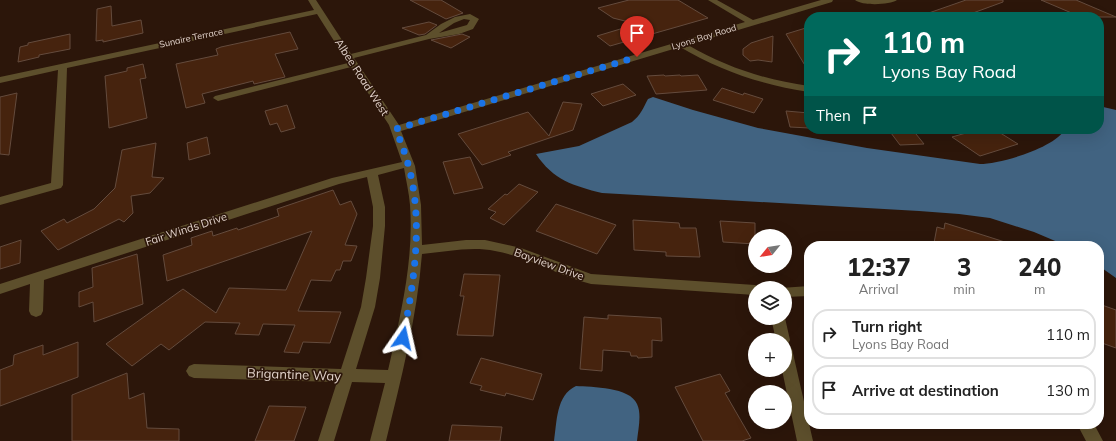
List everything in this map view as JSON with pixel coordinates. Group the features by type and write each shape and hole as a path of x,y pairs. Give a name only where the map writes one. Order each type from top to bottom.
{"street":[{"name":"Albee Road West","path":"312,0 396,129 408,164 414,203 416,250 410,304 394,378 378,441"},
{"path":"712,0 752,23"},
{"name":"Lyons Bay Road","path":"396,129 829,0"},
{"path":"859,0 873,2 893,0"},
{"name":"Sunaire Terrace","path":"0,80 319,11"},
{"path":"218,98 429,37 463,30 470,27 475,19 470,16 451,22 440,27 429,37"},
{"path":"682,44 707,60 740,74 777,84 804,88"},
{"path":"0,201 57,185 63,66"},
{"name":"Fair Winds Drive","path":"0,289 336,181 408,164"},
{"path":"326,441 368,307 378,246 379,207 372,172"},
{"name":"Bayview Drive","path":"416,250 479,244 510,249 579,276 748,289"},
{"path":"36,311 37,277"},
{"path":"792,292 804,291"},
{"name":"Brigantine Way","path":"194,371 394,378"},
{"path":"791,377 805,441"},
{"path":"1088,429 1095,441"}],"water":[{"path":"653,97 758,128 867,148 980,164 1000,161 1026,154 1050,142 1061,134 1104,134 1104,107 1116,110 1116,278 1104,270 1104,241 1055,241 1034,232 990,218 959,214 602,193 582,188 565,181 550,170 536,154 579,146 632,122 640,114 648,99"},
{"path":"576,386 610,389 627,394 633,398 637,404 639,412 637,441 554,441 561,402 569,390"}],"building":[{"path":"410,0 441,0 463,13 446,19"},
{"path":"629,0 678,0 708,18 610,46 597,36 637,24 613,18 598,8"},
{"path":"966,0 1003,0 1003,2 976,12 932,12"},
{"path":"1041,0 1076,0 1116,17 1104,17 1104,12 1069,12"},
{"path":"111,6 112,26 141,20 143,33 103,42 103,40 96,41 97,9"},
{"path":"429,22 437,25 425,34 419,35 402,28"},
{"path":"804,29 804,64 786,34"},
{"path":"290,32 298,49 275,54 285,77 254,84 253,81 202,94 205,103 186,108 176,64 218,55 216,49 221,47"},
{"path":"70,34 70,49 39,55 39,57 18,62 20,47 28,45 28,43"},
{"path":"462,34 470,37 451,48 431,40"},
{"path":"773,36 772,62 758,60 750,61 743,55 743,49 751,43"},
{"path":"143,64 146,78 140,79 147,118 109,128 105,76 127,71 127,68"},
{"path":"698,75 707,90 656,94 647,76"},
{"path":"623,84 636,95 603,106 591,94"},
{"path":"722,88 743,95 744,93 763,99 754,113 713,100"},
{"path":"17,93 9,155 0,154 0,97"},
{"path":"563,102 582,104 573,130 508,152 511,155 482,165 458,134 528,112 549,136"},
{"path":"287,105 295,128 281,132 277,123 270,125 265,111"},
{"path":"786,111 804,113 804,128 790,127"},
{"path":"892,134 916,134 924,144 900,145"},
{"path":"962,134 1002,134 1018,144 980,156 952,137"},
{"path":"207,137 210,154 189,160 187,143"},
{"path":"156,143 152,177 164,178 150,193 131,196 133,213 124,222 119,219 58,250 41,231 64,219 67,223 94,209 115,188 122,150"},
{"path":"470,157 483,188 454,194 443,162"},
{"path":"519,184 538,192 504,225 490,218 496,212 488,209"},
{"path":"333,190 340,205 351,201 357,214 345,245 357,246 351,261 343,261 340,270 336,270 331,281 311,280 298,311 341,312 330,343 303,342 299,353 284,352 295,325 263,324 259,335 235,334 240,323 205,322 169,350 161,344 132,366 106,344 183,289 216,313 229,288 286,290 312,231 167,281 163,255 192,245 191,238 212,231 213,236 237,228 238,230 241,229 279,216 277,209"},
{"path":"556,204 616,225 597,254 536,231"},
{"path":"633,220 679,223 680,228 696,228 700,257 666,256 666,252 634,250"},
{"path":"720,221 755,223 755,229 748,229 748,244 723,242"},
{"path":"945,223 1002,241 934,241 937,227 944,229"},
{"path":"21,240 20,263 0,269 0,247"},
{"path":"137,254 143,304 94,322 93,302 79,307 79,292 93,287 92,268"},
{"path":"464,274 500,275 493,336 457,335 464,296 460,296"},
{"path":"1104,306 1116,310 1116,348 1104,344"},
{"path":"608,315 661,318 662,341 652,340 652,357 638,358 637,356 631,356 630,352 603,350 602,371 580,369 584,317 608,319"},
{"path":"78,342 78,377 0,406 0,370 13,365 14,355 43,345 43,355"},
{"path":"481,358 542,374 533,400 506,393 505,396 480,390 482,386 470,383"},
{"path":"127,373 129,399 144,393 147,428 179,429 179,441 72,441 72,395"},
{"path":"720,374 730,391 725,393 751,438 742,441 703,441 675,387"},
{"path":"269,406 306,407 294,441 255,441"},
{"path":"452,425 502,427 500,441 449,441"}],"route":[{"path":"403,338 414,276 416,224 412,182 408,164 396,129 637,57"}]}
